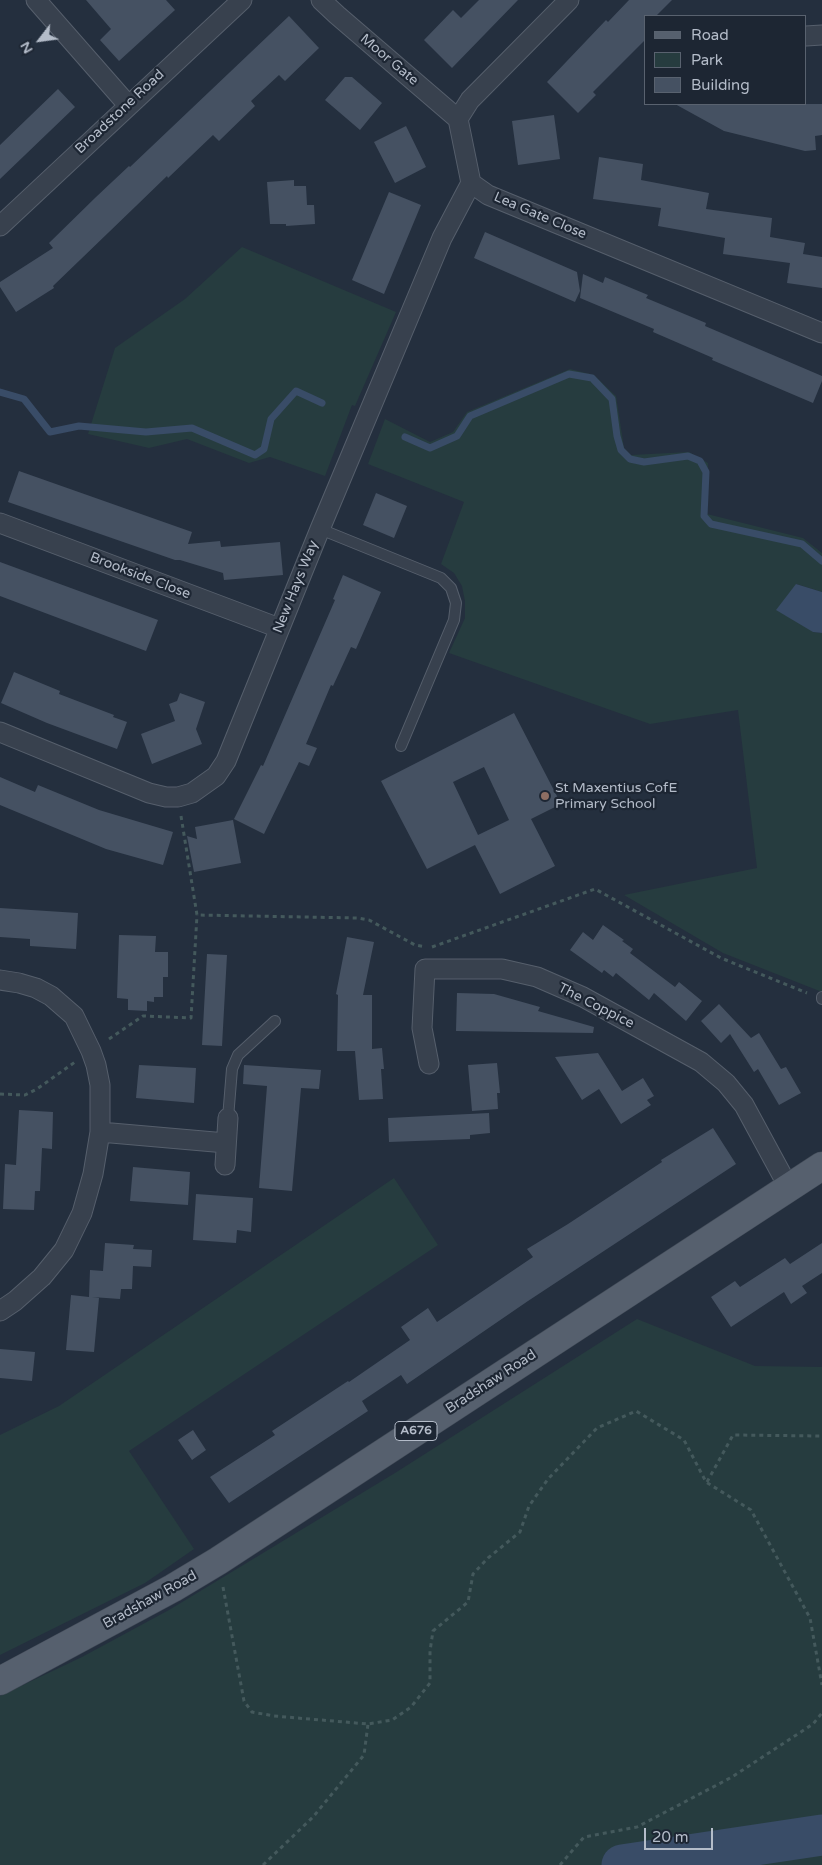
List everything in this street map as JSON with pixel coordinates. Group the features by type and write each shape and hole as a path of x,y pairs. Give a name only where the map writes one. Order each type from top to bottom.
{"main road":[{"name":"Bradshaw Road","path":"0,1680 166,1592 218,1561 822,1166"}],"street":[{"path":"36,0 128,105"},
{"name":"Broadstone Road","path":"0,226 242,0"},
{"name":"Moor Gate","path":"321,0 458,119"},
{"path":"471,183 458,119 470,100 569,0"},
{"path":"807,36 822,35"},
{"name":"Lea Gate Close","path":"471,183 488,195 822,333"},
{"name":"New Hays Way","path":"178,797 192,793 216,776 226,761 279,628 442,238 471,183"},
{"name":"Brookside Close","path":"0,523 279,628"},
{"path":"0,732 149,793 178,797"},
{"name":"The Coppice","path":"429,1064 422,1028 425,970 502,969 537,977 583,996 701,1062 726,1083 744,1105 789,1188"},
{"path":"0,980 36,988 51,996 74,1016 91,1051 100,1085 100,1132 93,1174 82,1213 64,1250 42,1277 15,1301 0,1311"},
{"path":"225,1165 228,1118"},
{"path":"100,1132 226,1142"}],"lane":[{"path":"320,529 441,578 451,588 456,603 454,620 401,746"},
{"path":"228,1118 232,1069 238,1055 275,1021"}],"path":[{"path":"0,1094 24,1095 37,1089 143,1016 191,1018 197,915 178,797"},
{"path":"197,915 358,918 369,920 415,945 431,948 595,889 721,958 822,998"},
{"path":"218,1561 244,1700 252,1712 274,1716 368,1724 392,1720 411,1707 430,1683 430,1651 434,1631 468,1602 473,1574 488,1558 520,1532 529,1506 548,1479 597,1428 636,1411 684,1440 706,1482 751,1510 810,1618 822,1685"},
{"path":"706,1482 733,1434 822,1436"},
{"path":"560,1865 584,1837 637,1827 732,1777 813,1724 822,1713"},
{"path":"262,1865 313,1817 364,1756 368,1724"}],"green space":[{"path":"242,247 396,312 355,406 352,405 325,476 270,457 249,463 187,439 149,448 88,434 115,348 185,299"},
{"path":"570,369 594,375 616,396 624,448 631,455 689,452 708,463 707,514 803,538 822,553 822,592 796,584 813,632 822,633 822,992 723,953 624,895 757,868 738,710 650,724 449,653 465,618 465,601 462,586 454,573 441,564 464,502 368,464 385,419 430,442 453,432 467,412"},
{"path":"394,1178 438,1245 129,1451 194,1549 145,1583 0,1655 0,1435 59,1406"},
{"path":"637,1319 755,1366 822,1367 822,1865 0,1865 0,1696 82,1657 169,1610 395,1473"}],"water":[{"path":"796,584 822,592 822,633 813,632 776,610"}],"building":[{"path":"86,0 166,0 175,10 119,61 100,40 111,29"},
{"path":"479,0 518,0 452,68 424,40 453,10 461,18"},
{"path":"629,0 672,0 657,15 644,15 644,41 593,92 596,95 578,113 547,82 606,20 608,22"},
{"path":"289,16 319,48 285,81 279,75 251,101 255,106 219,141 213,135 168,178 167,176 53,286 54,288 16,312 0,287 0,282 53,248 49,243"},
{"path":"345,77 352,77 382,103 360,130 325,100"},
{"path":"58,89 75,107 0,179 0,145"},
{"path":"822,104 822,135 815,136 816,150 805,151 724,131 677,105"},
{"path":"554,115 560,159 518,165 512,121"},
{"path":"406,126 426,167 395,183 374,142"},
{"path":"599,157 643,164 641,180 709,193 706,209 772,218 770,237 805,243 803,254 822,257 822,288 787,283 790,263 723,254 725,238 658,226 661,208 593,199"},
{"path":"294,180 294,186 306,186 307,205 314,205 315,224 286,226 286,224 270,224 267,182"},
{"path":"389,192 421,205 384,294 352,280"},
{"path":"485,232 577,272 580,291 575,302 474,258"},
{"path":"583,274 603,283 605,277 648,295 646,298 706,323 705,326 822,376 822,381 813,403 712,360 713,358 653,332 654,329 580,298"},
{"path":"19,471 192,532 188,544 220,541 221,547 280,542 283,575 224,580 223,573 175,560 8,502"},
{"path":"376,493 407,506 394,538 363,525"},
{"path":"0,562 158,620 146,651 0,596"},
{"path":"343,575 381,592 356,649 351,647 333,686 331,685 306,744 317,748 309,766 299,762 264,834 234,819 261,765 263,766 335,600 333,599"},
{"path":"14,672 60,691 59,694 114,715 113,717 127,722 117,749 47,723 1,703"},
{"path":"180,693 205,702 196,729 202,744 152,764 141,734 175,721 169,704 177,701"},
{"path":"514,713 561,804 531,819 555,866 500,894 475,845 427,869 381,781","holes":["484,767 509,820 478,835 453,782"]},
{"path":"0,777 35,792 38,785 99,810 173,832 163,865 106,849 0,805"},
{"path":"233,820 241,863 194,872 187,836 197,839 195,827"},
{"path":"0,908 78,913 76,949 30,946 30,939 0,937"},
{"path":"603,925 633,949 630,953 675,987 679,982 702,1001 686,1021 654,993 649,1000 616,973 613,977 604,970 602,973 570,950 583,932 593,940"},
{"path":"119,935 156,936 155,952 168,952 168,977 163,977 163,997 154,997 154,1002 147,1001 147,1011 128,1010 128,999 117,998"},
{"path":"347,937 374,942 363,995 372,995 372,1049 382,1048 384,1069 381,1069 383,1099 359,1100 355,1051 337,1051 338,995 336,994"},
{"path":"207,954 227,955 222,1046 202,1045"},
{"path":"457,993 494,994 540,1007 538,1011 594,1027 593,1033 456,1031"},
{"path":"719,1004 751,1038 759,1033 781,1069 786,1067 801,1093 779,1105 758,1069 754,1072 730,1034 721,1043 701,1021"},
{"path":"598,1053 622,1091 643,1078 654,1096 647,1100 651,1105 621,1124 599,1089 582,1100 555,1057"},
{"path":"497,1063 500,1093 497,1093 498,1109 472,1111 468,1065"},
{"path":"139,1065 196,1068 194,1103 136,1098"},
{"path":"244,1065 321,1070 319,1089 301,1088 292,1191 259,1188 267,1086 243,1084"},
{"path":"19,1110 53,1112 52,1149 42,1148 40,1191 35,1191 34,1210 3,1209 5,1164 16,1165"},
{"path":"489,1113 490,1133 470,1135 470,1139 389,1142 388,1118"},
{"path":"713,1128 736,1164 528,1301 407,1384 401,1375 362,1401 368,1411 229,1503 210,1477 275,1435 272,1431 410,1340 401,1327 428,1308 437,1322 533,1257 527,1249 662,1162 661,1160"},
{"path":"133,1167 190,1172 188,1205 130,1201"},
{"path":"196,1194 253,1198 251,1232 237,1230 236,1243 193,1240"},
{"path":"105,1243 134,1245 133,1249 152,1250 151,1267 133,1266 132,1289 121,1289 120,1299 92,1297 99,1298 94,1352 66,1350 71,1295 89,1297 90,1270 103,1271"},
{"path":"822,1243 822,1273 802,1286 807,1293 791,1304 784,1292 731,1327 711,1297 735,1281 740,1287 785,1258 790,1264"},
{"path":"0,1349 35,1352 32,1381 0,1378"},
{"path":"193,1430 206,1450 192,1460 178,1440"}],"waterway":[{"path":"405,437 430,448 457,436 470,416 569,374 592,378 612,399 617,436 621,450 630,459 644,462 688,456 700,461 706,472 704,516 711,524 802,544 822,561"},
{"path":"0,392 24,399 50,432 79,426 146,432 192,428 255,455 264,449 271,419 296,391 322,403"},
{"path":"622,1865 822,1835"}],"place":[{"name":"St Maxentius CofE Primary School","path":"545,796"}]}
